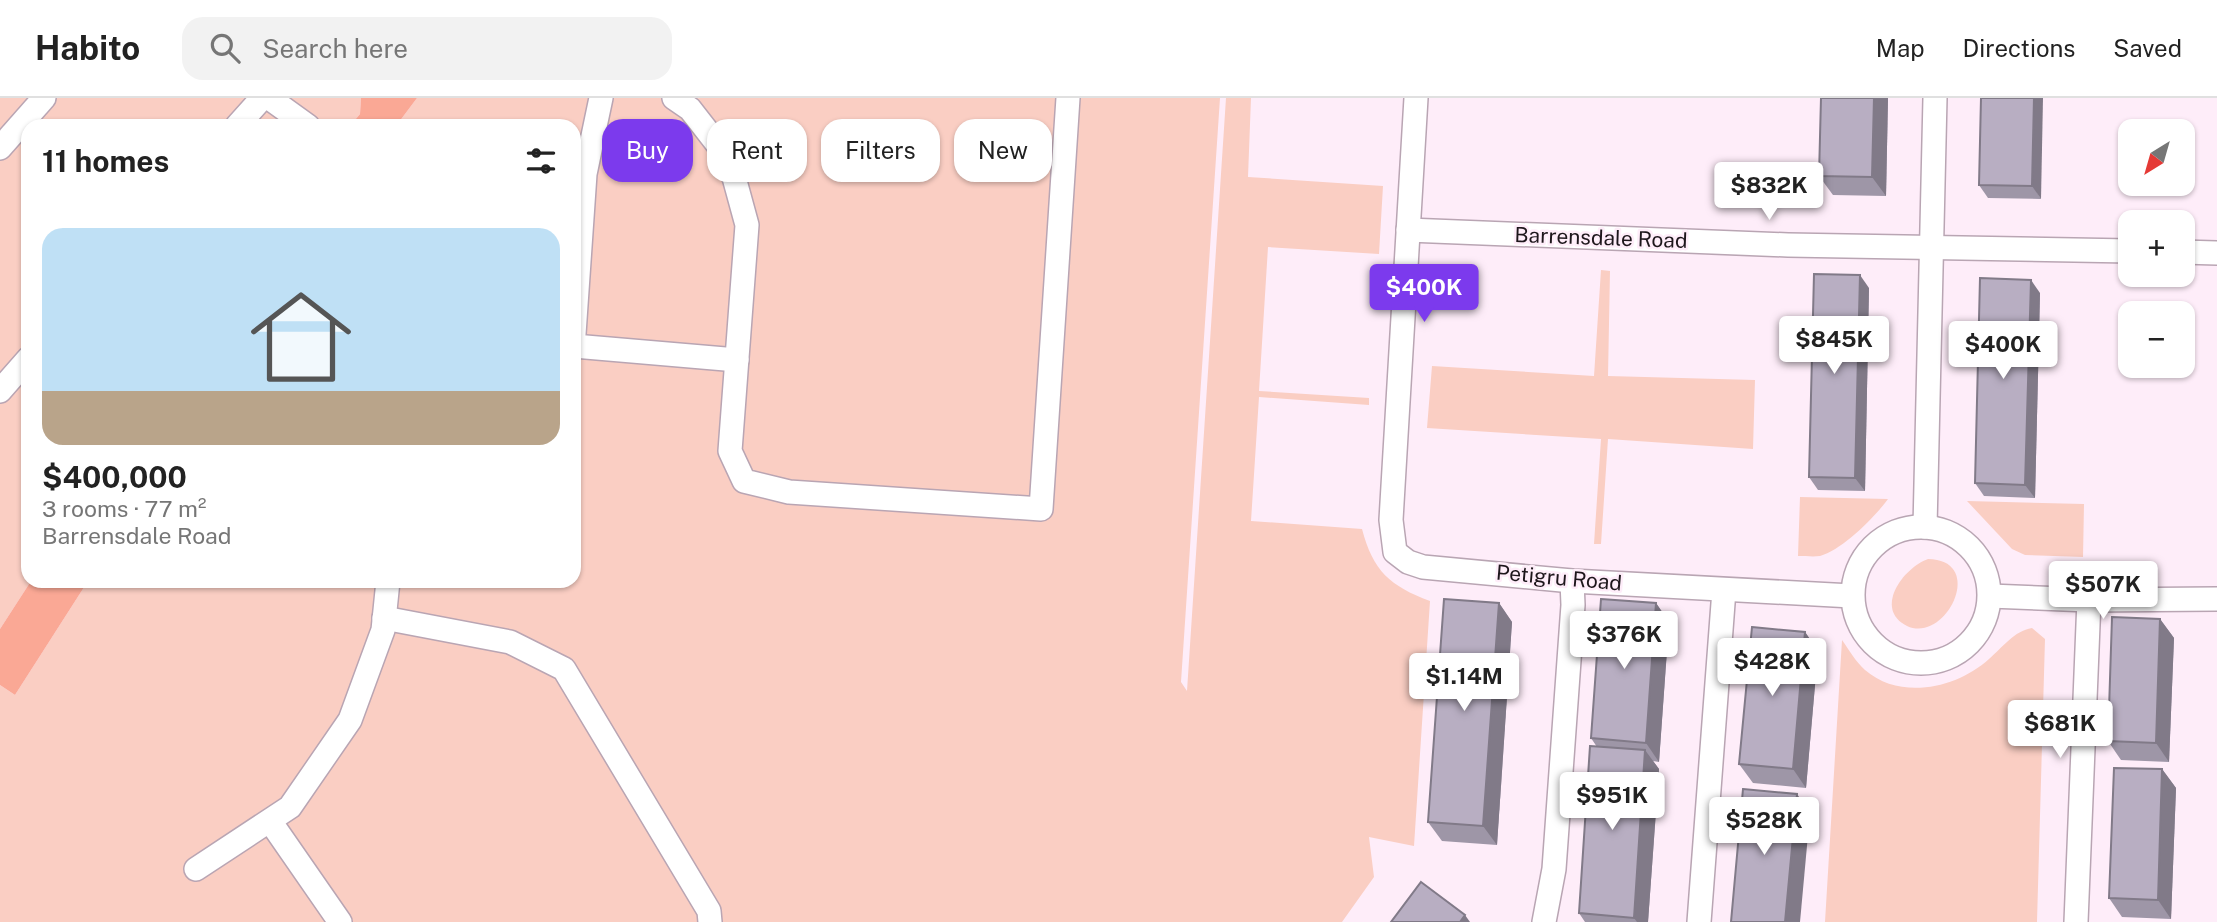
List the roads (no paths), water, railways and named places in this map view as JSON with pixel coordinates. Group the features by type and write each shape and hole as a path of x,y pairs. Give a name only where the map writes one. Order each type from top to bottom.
{"street":[{"path":"26,119 44,98"},
{"path":"243,119 262,98"},
{"path":"269,98 298,119"},
{"path":"581,220 586,174 601,98"},
{"path":"674,98 690,109 729,159 747,225 730,451 744,481 789,492 1041,509 1068,98"},
{"path":"1408,230 1416,98"},
{"path":"1925,527 1935,98"},
{"path":"0,148 21,124"},
{"name":"Barrensdale Road","path":"1408,230 1930,249 2118,251"},
{"name":"Petigru Road","path":"1408,230 1391,520 1395,552 1408,562 1423,567 1572,581 1852,596"},
{"path":"2195,252 2217,253"},
{"path":"581,347 737,360"},
{"path":"0,391 21,367"},
{"path":"1925,527 1945,531 1963,541 1978,557 1987,575 1990,596 1986,619 1974,640 1956,655 1933,663 1909,663 1887,655 1869,640 1857,620 1852,596 1856,574 1866,554 1882,538 1902,529 1925,527"},
{"path":"1544,922 1554,869 1573,605 1572,581"},
{"path":"196,869 290,807 350,720 383,630 387,588"},
{"path":"1699,922 1724,590"},
{"path":"1990,596 2089,600 2217,599"},
{"path":"2076,922 2089,600"},
{"path":"384,618 510,642 564,670 709,911 710,922"},
{"path":"270,821 341,922"}]}
